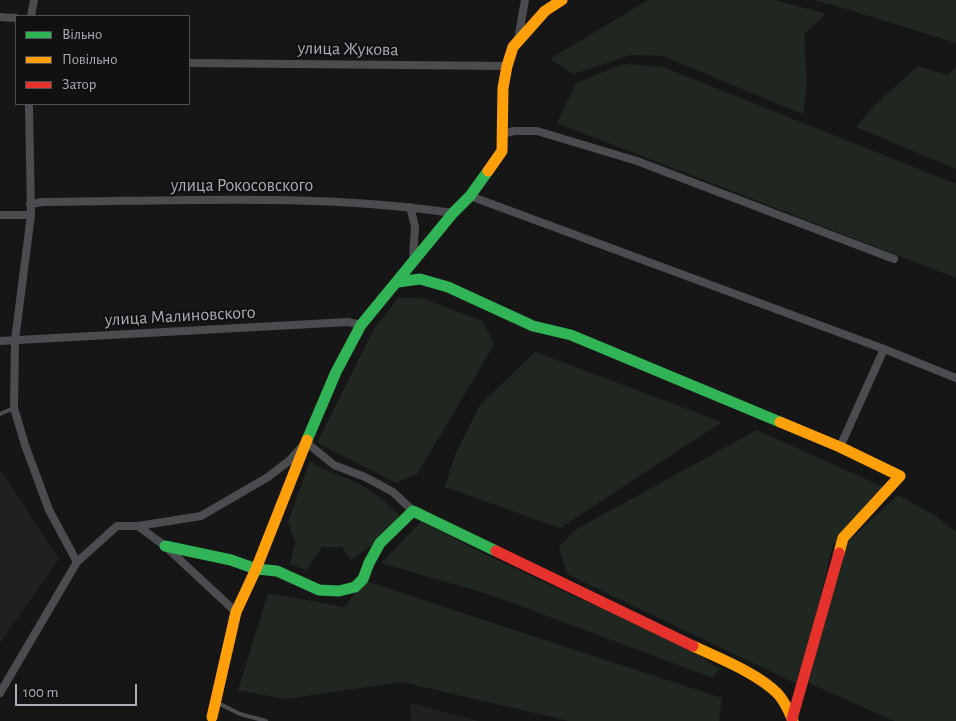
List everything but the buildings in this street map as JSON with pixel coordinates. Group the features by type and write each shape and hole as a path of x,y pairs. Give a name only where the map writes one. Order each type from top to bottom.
{"street":[{"path":"32,15 34,0"},
{"path":"517,42 525,0"},
{"path":"212,719 236,612 256,569 336,372 361,326 470,196 502,150 503,88 513,47 545,11 562,0"},
{"path":"0,17 15,18"},
{"name":"улица Жукова","path":"190,62 507,66"},
{"path":"29,105 30,215 15,340 14,408 24,446 49,510 77,562"},
{"path":"502,134 514,131 537,131 637,161 894,259"},
{"path":"470,196 884,349 956,378"},
{"name":"улица Рокосовского","path":"30,204 43,202 306,200 410,207 453,214"},
{"path":"410,207 415,226 415,247 412,264"},
{"path":"0,215 30,215"},
{"path":"398,282 420,279 448,287 533,326 571,335 840,447 900,476 843,538 792,720"},
{"name":"улица Малиновского","path":"0,341 348,322 361,326"},
{"path":"840,447 884,349"},
{"path":"306,442 334,465 365,477 393,492 413,511 735,666 775,689 788,708 792,720"},
{"path":"0,693 77,562 117,526 138,526 201,516 268,477 290,460 306,442"},
{"path":"165,546 231,560 256,569 277,572 319,590 339,591 355,587 363,579 369,562 380,543 413,511"},
{"path":"138,526 165,546 236,612"}],"lane":[{"path":"0,414 14,408"},
{"path":"216,702 240,714 266,721"}],"shaded area":[{"path":"648,0 775,0 826,14 804,34 807,85 803,114 662,56 631,55 573,74 550,59"},
{"path":"811,0 956,0 956,43 830,4"},
{"path":"623,64 663,67 956,184 956,278 557,123 576,83"},
{"path":"918,66 948,75 956,67 956,169 856,127 875,105"},
{"path":"398,298 421,298 483,321 494,345 417,474 396,483 317,443 374,329"},
{"path":"535,352 722,422 560,528 445,487 454,457 480,405"},
{"path":"757,430 892,491 833,545 799,685 567,574 559,547 575,530"},
{"path":"310,461 320,468 349,479 374,493 401,517 400,526 351,560 342,547 322,547 306,570 290,564 295,542 288,522"},
{"path":"0,469 59,559 0,643"},
{"path":"898,495 936,516 956,532 956,721 894,721 809,683 842,547"},
{"path":"421,522 537,579 668,638 719,669 713,678 491,595 381,563"},
{"path":"365,581 722,698 719,721 569,721 402,682 285,699 238,690 268,593 344,607"},
{"path":"410,703 479,721 411,721"}],"traffic: fast":[{"path":"307,440 336,372 361,325 453,213 470,196 488,171"},
{"path":"398,282 420,279 448,287 533,326 571,335 780,422"},
{"path":"165,546 231,560 256,569 277,571 319,590 339,591 355,587 363,579 380,543 413,511 496,551"}],"traffic: slow":[{"path":"488,171 502,151 503,88 513,47 545,11 562,0"},
{"path":"780,422 840,447 900,476 843,538 839,553"},
{"path":"212,717 236,612 256,569 307,440"},
{"path":"693,646 738,667 770,687 783,700 793,721"}],"traffic: jam":[{"path":"496,551 693,646"},
{"path":"792,719 839,553"}]}
